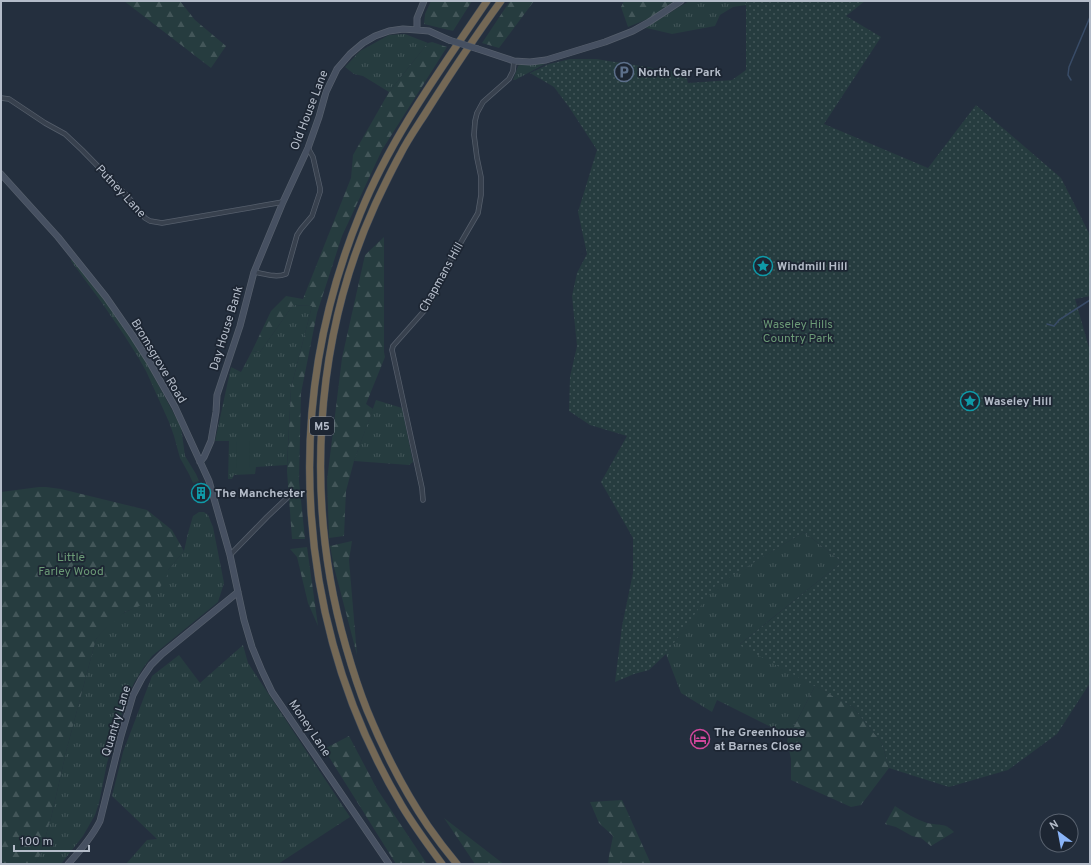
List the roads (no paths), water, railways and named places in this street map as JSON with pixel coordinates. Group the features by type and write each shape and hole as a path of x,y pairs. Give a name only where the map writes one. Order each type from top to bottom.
{"highway":[{"name":"M5","path":"442,864 402,807 387,778 359,722 339,664 322,601 311,527 310,429 315,378 326,318 344,256 360,214 380,169 401,132 487,1"},
{"name":"M5","path":"457,864 428,826 406,789 385,749 367,709 353,670 340,624 329,575 323,528 320,483 322,430 327,377 334,333 346,284 375,206 400,154 438,93 501,1"}],"street":[{"path":"417,30 417,18 424,1"},
{"name":"Old House Lane","path":"283,202 308,148 326,92 337,69 350,54 363,43 375,36 390,31 403,29 429,32 514,61 530,62 546,60 605,42 633,31 681,1"},
{"name":"Chapmans Hill","path":"423,500 422,488 392,350 393,346 431,301 440,280 478,213 481,195 481,177 474,135 475,121 482,102 509,79 513,71 514,61"},
{"name":"Putney Lane","path":"1,98 8,99 65,134 129,198 145,218 150,221 170,221 283,202"},
{"path":"254,272 276,276 286,274 297,235 312,216 318,200 320,188 313,157 308,148"},
{"name":"Bromsgrove Road","path":"1,174 70,252 106,297 149,361 175,407 209,481 230,555 238,592"},
{"name":"Day House Bank","path":"200,462 204,457 211,441 216,412 217,395 240,326 254,272 283,202"},
{"path":"230,555 287,498"},
{"name":"Quantry Lane","path":"68,864 100,821 121,736 133,695 142,678 152,664 162,654 238,592"},
{"name":"Money Lane","path":"238,592 252,647 272,692 389,864"}],"waterway":[{"path":"1071,80 1068,75 1069,67 1090,17"},
{"path":"1047,324 1054,326 1059,320 1090,300"}],"place":[{"name":"North Car Park","path":"624,72"},
{"name":"Windmill Hill","path":"763,266"},
{"name":"Waseley Hill","path":"970,401"},
{"name":"The Manchester","path":"201,493"},
{"name":"The Greenhouse at Barnes Close","path":"700,739"}],"park label":[{"name":"Waseley Hills Country Park","path":"798,331"},
{"name":"Little Farley Wood","path":"71,564"}]}
